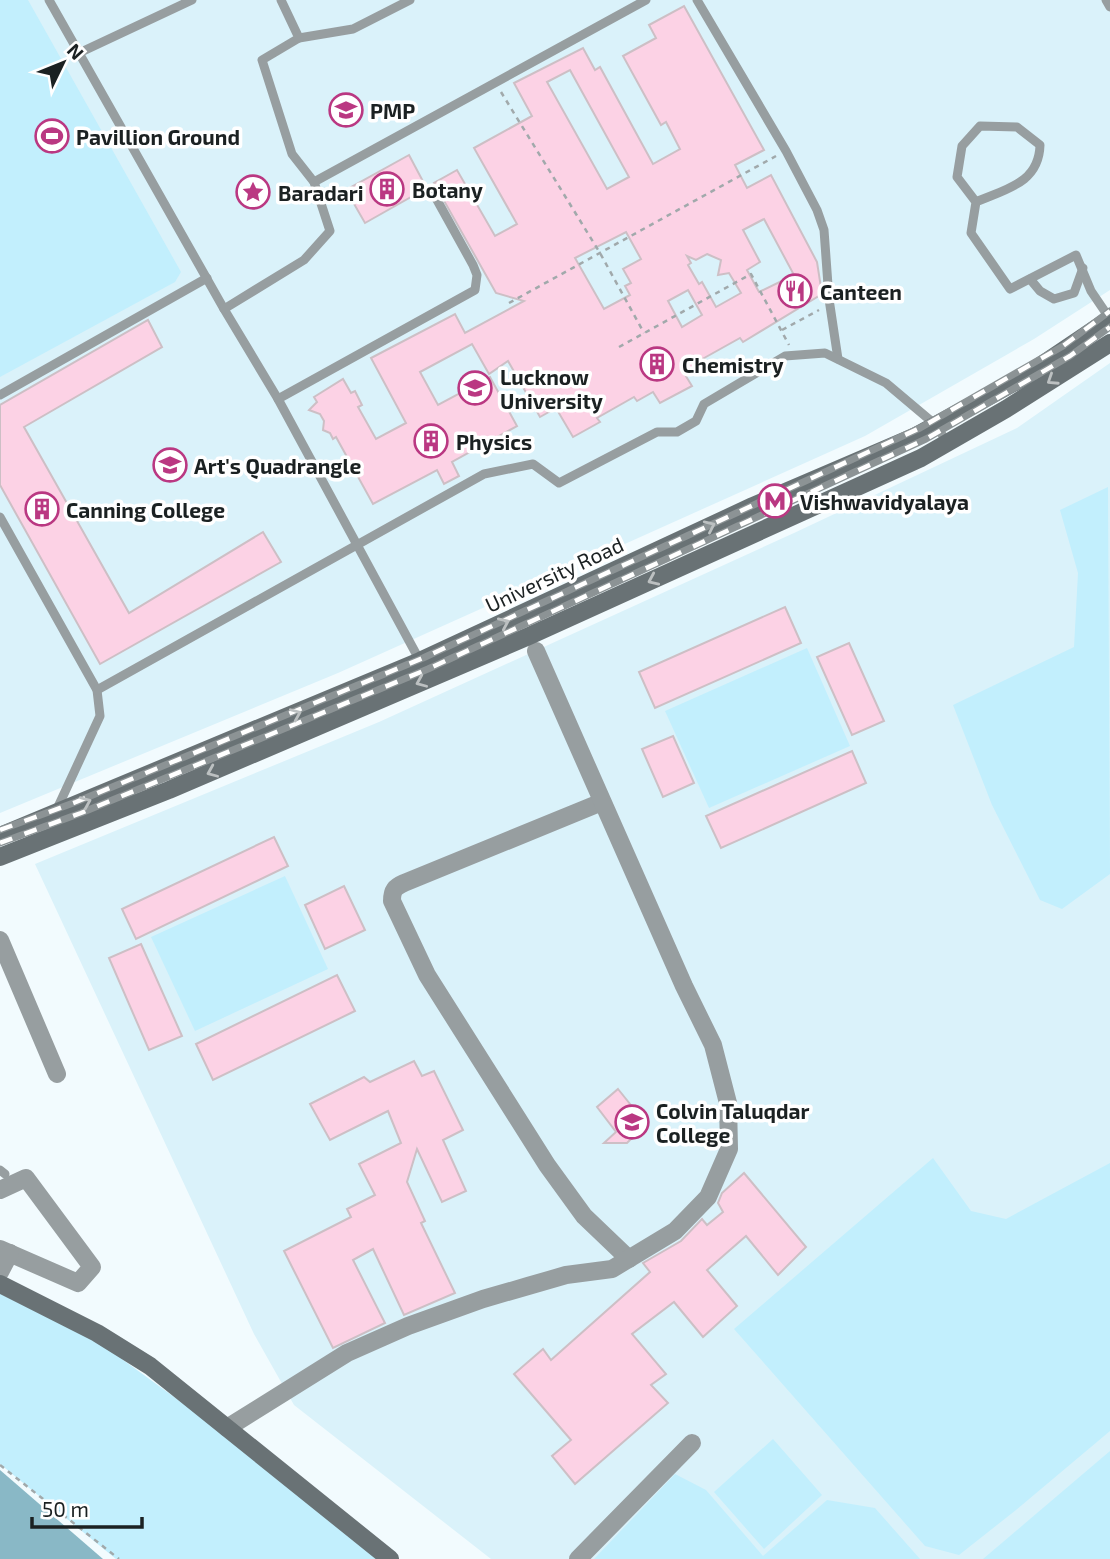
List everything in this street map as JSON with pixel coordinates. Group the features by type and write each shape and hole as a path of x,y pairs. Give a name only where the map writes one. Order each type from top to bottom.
{"main road":[{"name":"University Road","path":"0,836 420,661 753,506 936,426 1024,377 1110,319"},
{"path":"0,857 532,644 922,458 1110,343"},
{"path":"47,838 48,818"},
{"path":"0,1284 97,1334 150,1366 390,1559"}],"street":[{"path":"227,1428 347,1353 408,1326 483,1298 566,1275 612,1269 675,1231 708,1197 729,1149 728,1103 713,1045 684,986 532,644"},
{"path":"602,802 404,883 392,892 392,901 428,975 547,1165 584,1216 629,1259"},
{"path":"0,940 57,1074"},
{"path":"0,1272 5,1251 78,1283 92,1267 26,1178 2,1178"},
{"path":"578,1559 692,1443"}],"lane":[{"path":"50,0 224,309 278,399 420,661"},
{"path":"79,53 192,0"},
{"path":"281,0 299,38"},
{"path":"224,309 304,260 330,231 314,182 292,154 262,60 299,38 353,29 410,0"},
{"path":"314,182 646,0"},
{"path":"697,0 817,209 824,230 838,359"},
{"path":"1106,0 1110,8"},
{"path":"976,202 1025,181 1039,159 1040,145 1017,127 981,126 962,145 957,177 976,202 971,233 1010,289 1076,255 1091,291 1110,319"},
{"path":"278,399 475,290 477,275 473,265 432,191"},
{"path":"1030,279 1041,291 1054,299 1073,293 1083,268"},
{"path":"0,396 207,278"},
{"path":"97,690 485,474 533,464 559,483 657,432 677,432 696,421 704,404 785,356 825,353 886,383 936,426 947,443"},
{"path":"0,517 97,690 100,716 48,818"}],"path":[{"path":"496,84 600,253 644,333"},
{"path":"509,303 786,151"},
{"path":"619,347 751,274 794,355"},
{"path":"782,330 830,304"},
{"path":"0,1465 119,1559"}],"shaded area":[{"name":"Lucknow University","path":"0,0 1110,0 1110,290 1034,339 865,436 338,673 0,813"},
{"name":"Pavillion Ground","path":"0,0 28,0 181,272 175,282 0,377"},
{"name":"Colvin Taluqdar College","path":"1110,363 1110,1559 491,1559 294,1405 254,1334 35,864 379,722 794,533 1017,428"},
{"path":"1108,487 1110,874 1062,909 1040,900 992,805 953,705 1074,647 1078,573 1060,510"},
{"path":"807,648 850,746 709,808 665,711"},
{"path":"285,876 328,969 195,1031 151,937"},
{"path":"933,1158 971,1211 1006,1219 1110,1163 1110,1431 959,1555 925,1546 734,1329"},
{"path":"0,1290 93,1338 225,1434 385,1559 116,1559 0,1464"},
{"path":"773,1439 822,1495 764,1549 714,1492"},
{"path":"1110,1451 1110,1559 983,1559"},
{"path":"0,1470 103,1559 0,1559"},
{"path":"675,1474 706,1490 763,1556 827,1500 875,1508 920,1559 594,1559"}],"building":[{"path":"684,6 764,150 735,165 747,188 771,175 817,262 822,294 743,342 740,338 697,362 699,365 684,373 692,386 660,403 653,392 637,401 634,397 597,418 600,422 573,437 556,408 540,417 508,361 489,374 472,344 420,372 438,405 490,377 517,426 452,462 459,476 444,484 437,470 373,504 336,437 333,439 330,433 323,430 324,421 320,414 309,410 317,402 314,397 343,379 351,393 355,391 362,405 358,407 376,439 406,423 371,358 455,314 465,333 524,301 496,293 434,183 457,170 495,236 517,224 474,148 532,116 514,83 583,48 595,70 600,67 653,164 680,149 666,122 661,125 623,56 656,38 649,25","holes":["570,70 629,177 607,189 547,82","764,219 794,275 759,292 747,270 760,262 743,230","626,232 641,259 623,269 631,283 625,286 630,295 604,309 575,258","707,254 721,260 718,275 729,273 741,293 716,307 702,282 699,284 688,265 691,263 687,256 696,260","688,290 702,315 682,327 668,301"]},
{"name":"Botany","path":"409,155 425,189 365,223 346,190"},
{"name":"Canning College","path":"148,320 162,347 24,427 129,613 263,532 281,562 100,664 0,485 0,405"},
{"path":"785,607 801,643 655,708 639,672"},
{"path":"849,643 884,721 852,735 817,657"},
{"path":"673,736 694,783 663,797 642,749"},
{"path":"852,751 866,783 721,848 706,816"},
{"path":"274,837 288,866 136,939 122,909"},
{"path":"344,886 365,930 325,949 305,905"},
{"path":"141,944 182,1036 149,1050 109,958"},
{"path":"337,975 355,1011 213,1080 196,1044"},
{"path":"414,1061 422,1076 434,1071 463,1130 443,1140 466,1191 442,1202 417,1149 407,1182 425,1221 421,1223 455,1293 404,1315 373,1249 353,1260 385,1323 333,1348 284,1251 351,1217 347,1209 375,1195 359,1164 401,1143 388,1111 330,1140 310,1104 364,1077 370,1082"},
{"path":"618,1089 646,1124 627,1143 604,1143 616,1132 597,1107"},
{"path":"744,1173 806,1247 778,1275 746,1236 707,1270 737,1306 703,1337 674,1302 632,1334 666,1374 651,1385 668,1403 575,1484 552,1456 571,1440 514,1374 543,1349 551,1360 650,1272 643,1263 681,1241 702,1219 707,1225 723,1212 718,1203 722,1193"}],"railway":[{"path":"0,830 76,802 423,658 920,428 1063,346 1110,311"},
{"path":"0,843 81,813 428,669 926,439 1070,356 1110,327"}],"place":[{"name":"PMP","path":"346,110"},
{"name":"Pavillion Ground","path":"52,136"},
{"name":"Botany","path":"387,189"},
{"name":"Baradari","path":"253,192"},
{"name":"Canteen","path":"795,291"},
{"name":"Chemistry","path":"657,364"},
{"name":"Lucknow University","path":"475,388"},
{"name":"Physics","path":"431,441"},
{"name":"Art's Quadrangle","path":"170,465"},
{"name":"Vishwavidyalaya","path":"775,501"},
{"name":"Canning College","path":"42,509"},
{"name":"Colvin Taluqdar College","path":"632,1122"}]}
